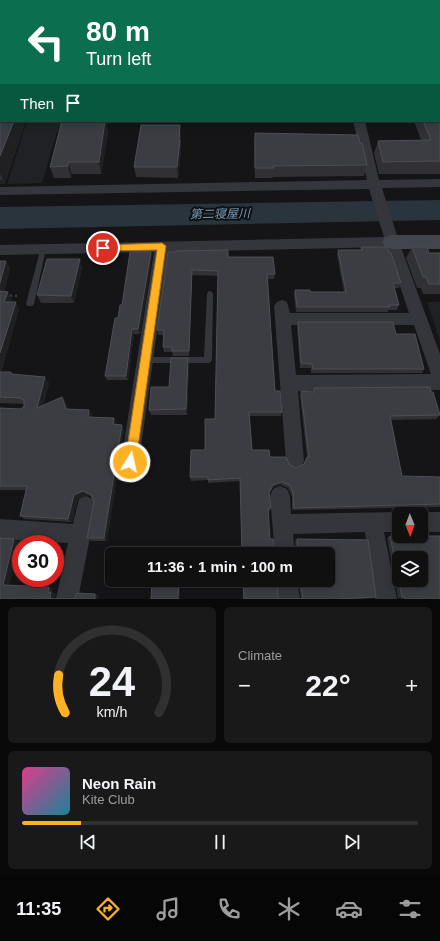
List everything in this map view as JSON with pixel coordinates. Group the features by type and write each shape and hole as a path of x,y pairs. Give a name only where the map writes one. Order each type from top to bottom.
{"street":[{"path":"359,122 374,184 392,242 440,377"},
{"path":"0,191 440,183"},
{"path":"0,250 440,242"},
{"path":"130,462 162,246"},
{"path":"295,461 282,312 419,319"},
{"path":"289,383 440,382"},
{"path":"280,496 284,547"},
{"path":"67,599 86,506"},
{"path":"282,524 392,522"},
{"path":"428,522 440,522"},
{"path":"373,523 386,599"},
{"path":"0,529 80,534"},
{"path":"288,587 289,599"}],"lane":[{"path":"31,300 43,249"},
{"path":"146,360 208,360 210,294"}],"path":[{"path":"0,295 31,300"}],"shaded area":[{"path":"0,122 26,122 5,184 0,184"},
{"path":"27,122 81,122 78,131 57,132 42,183 7,184"},
{"path":"427,302 440,302 440,341"}],"building":[{"path":"0,122 14,122 0,156"},
{"path":"62,122 105,122 99,162 68,162 68,166 50,167"},
{"path":"423,122 440,122 440,161 383,162 378,141 431,140"},
{"path":"141,125 180,125 177,167 134,167"},
{"path":"255,133 358,135 360,143 362,143 367,165 273,166 274,168 255,168"},
{"path":"361,247 387,247 389,253 391,253 401,283 393,283 399,305 389,305 390,307 297,307 295,290 310,290 311,292 346,292 338,250 362,250"},
{"path":"412,247 427,247 429,253 440,253 440,284 429,284 426,277 423,277"},
{"path":"228,250 228,257 273,257 275,274 267,274 275,391 280,391 282,412 249,412 252,450 269,450 270,457 286,457 289,464 296,468 304,464 307,457 309,457 301,391 314,392 314,388 430,387 440,415 390,416 402,476 440,477 440,504 294,508 293,493 290,485 282,482 273,485 269,493 271,508 268,508 270,539 273,539 274,547 242,547 240,478 208,480 208,477 190,477 191,450 205,450 205,419 215,419 218,271 192,270 189,351 172,351 172,347 163,347 164,330 157,330 168,252"},
{"path":"130,252 151,252 138,329 132,329 126,376 105,376 115,318 118,318 120,305 122,305"},
{"path":"47,259 80,259 71,296 37,295"},
{"path":"0,261 6,261 0,283"},
{"path":"0,291 8,292 4,302 16,302 0,353"},
{"path":"298,322 393,322 396,334 415,334 424,369 313,369 312,364 301,363"},
{"path":"171,358 188,358 186,409 149,410 151,387 169,387"},
{"path":"0,372 11,372 11,374 45,377 37,408 62,397 66,409 89,410 88,417 114,418 113,424 122,425 104,538 87,538 94,502 91,494 83,491 74,495 68,519 20,516 27,486 0,486 0,408 20,409 24,407 24,400 20,398 0,397"},
{"path":"390,536 392,536 392,543 428,543 428,536 440,536 440,599 405,599 404,596 402,597 400,587 428,587 428,551 393,551"},
{"path":"0,538 12,539 12,547 3,585 12,585 12,587 49,587 48,592 51,592 50,597 52,599 0,599"},
{"path":"297,539 368,540 376,597 303,599 301,587 335,587 335,547 298,547"},
{"path":"152,587 179,587 178,599 151,599"},
{"path":"243,587 277,587 278,599 244,599"},
{"path":"77,593 95,594 95,599 74,599"}],"waterway":[{"name":"第二寝屋川","path":"0,218 440,210"}],"route":[{"path":"103,248 162,246 130,462"}]}
